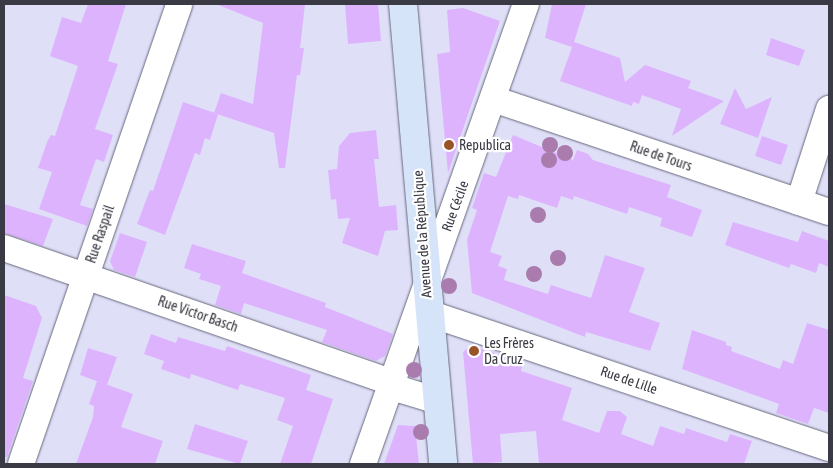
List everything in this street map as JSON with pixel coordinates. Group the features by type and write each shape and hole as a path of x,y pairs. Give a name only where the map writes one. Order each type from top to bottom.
{"main road":[{"name":"Avenue de la République","path":"403,4 427,300 443,464"}],"street":[{"name":"Rue Raspail","path":"21,464 179,4"},
{"name":"Rue Cécile","path":"364,464 392,382 427,300 526,4"},
{"name":"Rue de Tours","path":"493,99 829,212"},
{"path":"799,202 829,109"},
{"name":"Rue Victor Basch","path":"4,248 392,382 402,390 437,401"},
{"name":"Rue de Lille","path":"427,300 829,448"}],"building":[{"path":"88,4 126,4 108,61 118,64 95,129 113,135 104,162 96,159 80,205 93,209 87,226 39,209 52,172 38,168 47,142 51,135 55,136 78,66 50,56 62,17 81,23"},
{"path":"216,4 305,4 300,48 304,48 300,75 297,75 285,168 279,168 274,133 214,113 221,93 253,104 263,23"},
{"path":"345,4 378,4 381,41 348,44"},
{"path":"552,4 586,4 574,42 620,58 625,82 645,65 691,81 688,88 724,101 672,136 681,109 642,95 639,104 633,102 632,106 560,81 572,47 545,38"},
{"path":"463,8 500,21 448,173 437,54 450,52 447,10"},
{"path":"771,38 805,50 799,66 766,55"},
{"path":"735,88 746,109 772,97 758,138 720,124"},
{"path":"183,102 218,114 210,140 205,138 200,155 195,153 165,235 137,224 150,190 153,191"},
{"path":"376,130 379,159 374,159 379,207 396,205 398,230 385,231 378,256 342,243 350,218 338,219 336,199 331,200 328,170 337,169 339,146 350,133"},
{"path":"513,135 573,160 577,150 588,154 593,160 671,185 667,197 702,210 692,237 660,226 662,218 629,207 627,214 574,196 573,200 561,196 557,208 519,195 518,199 508,196 490,252 502,256 498,266 507,269 504,280 548,294 551,285 591,298 605,255 645,268 629,312 660,323 650,351 586,332 585,337 472,293 467,240 477,210 472,208 484,173 496,177"},
{"path":"762,136 788,145 781,165 755,156"},
{"path":"4,204 53,219 43,246 4,233"},
{"path":"733,222 798,242 802,231 829,241 829,267 819,263 816,273 791,264 789,268 725,245"},
{"path":"120,233 147,242 135,277 114,270 110,261"},
{"path":"192,244 246,261 242,273 326,303 325,307 393,334 385,356 376,361 322,342 327,330 244,303 241,314 215,305 221,286 199,279 201,274 184,268"},
{"path":"4,295 36,306 42,318 23,378 33,381 7,457 4,457"},
{"path":"807,323 829,330 829,413 814,408 808,424 776,413 779,404 682,369 692,330 726,342 726,345 732,347 731,351 780,369 783,360 793,364"},
{"path":"151,334 176,343 178,337 225,351 227,346 311,375 306,390 333,399 311,464 280,464 293,426 277,420 285,398 240,384 238,390 191,374 190,379 161,369 164,361 144,354"},
{"path":"471,345 523,363 521,371 572,388 562,420 599,433 607,411 620,411 627,417 621,434 653,446 660,426 684,434 686,428 727,442 730,434 752,441 744,464 539,464 536,431 500,434 502,462 473,464 463,352"},
{"path":"88,348 117,357 107,385 80,375"},
{"path":"97,381 133,394 121,427 163,441 155,464 76,464 93,417 94,406 89,404"},
{"path":"195,424 248,441 240,464 187,449"},
{"path":"398,425 415,426 419,464 384,464"}],"place":[{"name":"Republica","path":"449,145"},
{"name":"Les Frères Da Cruz","path":"474,351"}]}
